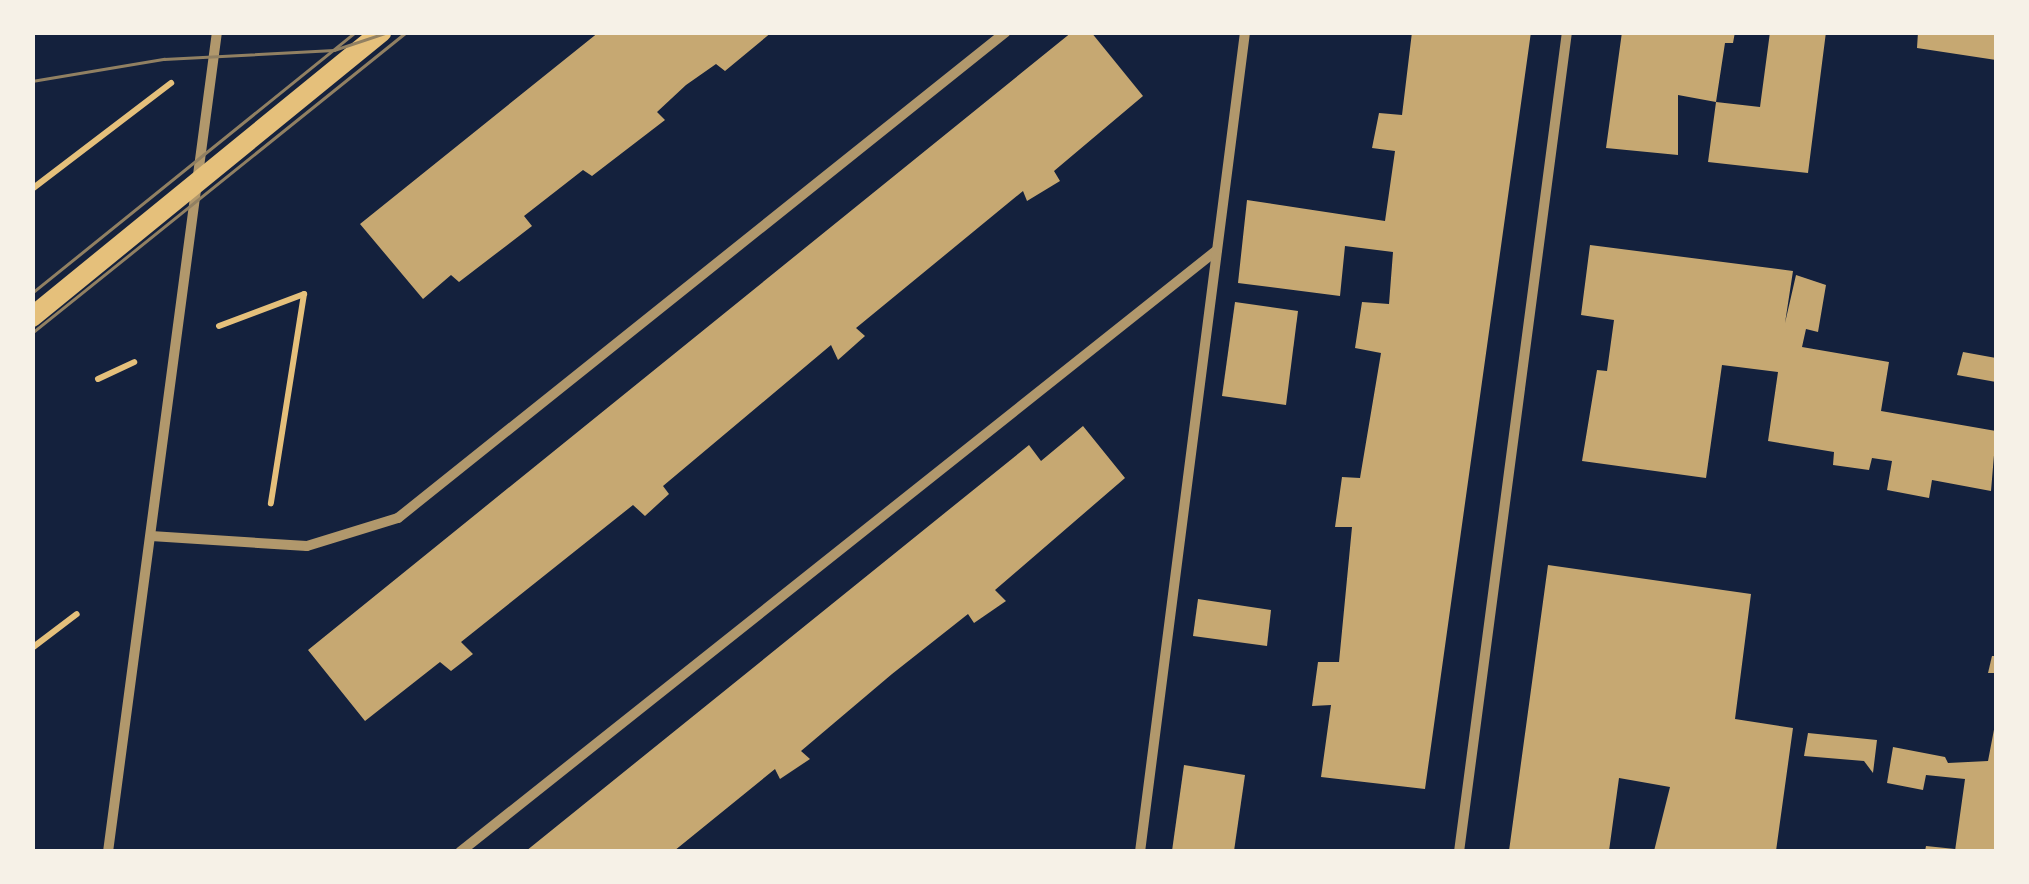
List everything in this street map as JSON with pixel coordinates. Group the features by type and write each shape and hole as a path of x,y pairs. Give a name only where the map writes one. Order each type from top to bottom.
{"main road":[{"path":"32,317 382,32"}],"street":[{"path":"108,852 201,181 216,32"},
{"path":"151,536 307,546 398,518 1006,32"},
{"path":"1140,852 1244,32"},
{"path":"1459,852 1567,32"},
{"path":"460,852 1217,250"}],"path":[{"path":"32,189 215,47"},
{"path":"264,544 304,294"},
{"path":"32,648 77,614"}],"building":[{"path":"599,32 772,32 725,71 716,64 686,85 657,112 665,120 592,176 583,170 524,216 532,226 459,282 451,275 423,299 360,224"},
{"path":"1072,32 1091,32 1143,96 1054,171 1060,181 1027,201 1023,191 856,328 865,336 838,360 831,345 663,486 669,494 645,516 633,505 461,642 473,654 451,671 440,662 365,721 308,650"},
{"path":"1412,32 1531,32 1425,789 1321,777 1331,705 1312,706 1318,662 1339,662 1352,527 1335,527 1342,477 1360,478 1381,353 1355,348 1362,302 1389,304 1393,252 1345,246 1340,296 1238,283 1247,200 1385,221 1395,151 1372,148 1379,113 1402,115"},
{"path":"1622,32 1735,32 1733,43 1725,43 1716,102 1678,95 1678,155 1606,148"},
{"path":"1770,32 1826,32 1808,173 1708,162 1716,102 1760,107"},
{"path":"1918,32 1996,32 1996,60 1917,48"},
{"path":"1590,245 1793,271 1785,323 1796,275 1826,285 1818,332 1806,329 1802,347 1889,362 1881,411 1996,431 1991,491 1932,480 1929,498 1887,490 1892,461 1872,458 1869,470 1833,465 1834,452 1768,441 1778,372 1722,365 1706,478 1582,461 1597,370 1607,371 1614,320 1581,315"},
{"path":"1235,302 1298,311 1286,405 1222,396"},
{"path":"1963,352 1996,358 1996,382 1957,375"},
{"path":"1083,426 1125,478 995,590 1006,601 974,623 968,614 892,674 801,751 810,759 780,779 775,769 674,851 526,851 1029,445 1041,461"},
{"path":"1548,565 1751,594 1735,719 1793,728 1776,851 1654,851 1670,787 1619,778 1609,851 1509,851"},
{"path":"1198,599 1271,610 1267,646 1193,636"},
{"path":"1992,656 1996,656 1996,673 1988,673"},
{"path":"1996,719 1996,851 1955,851 1965,779 1926,775 1923,790 1887,783 1893,747 1945,757 1948,763 1988,761"},
{"path":"1808,733 1877,740 1873,773 1864,761 1804,756"},
{"path":"1184,765 1245,775 1234,851 1172,851"},
{"path":"1926,846 1955,849 1955,851 1925,851"}],"tram line":[{"path":"32,293 356,32"},
{"path":"32,81 164,59 334,50 388,32"},
{"path":"32,333 407,32"}]}
